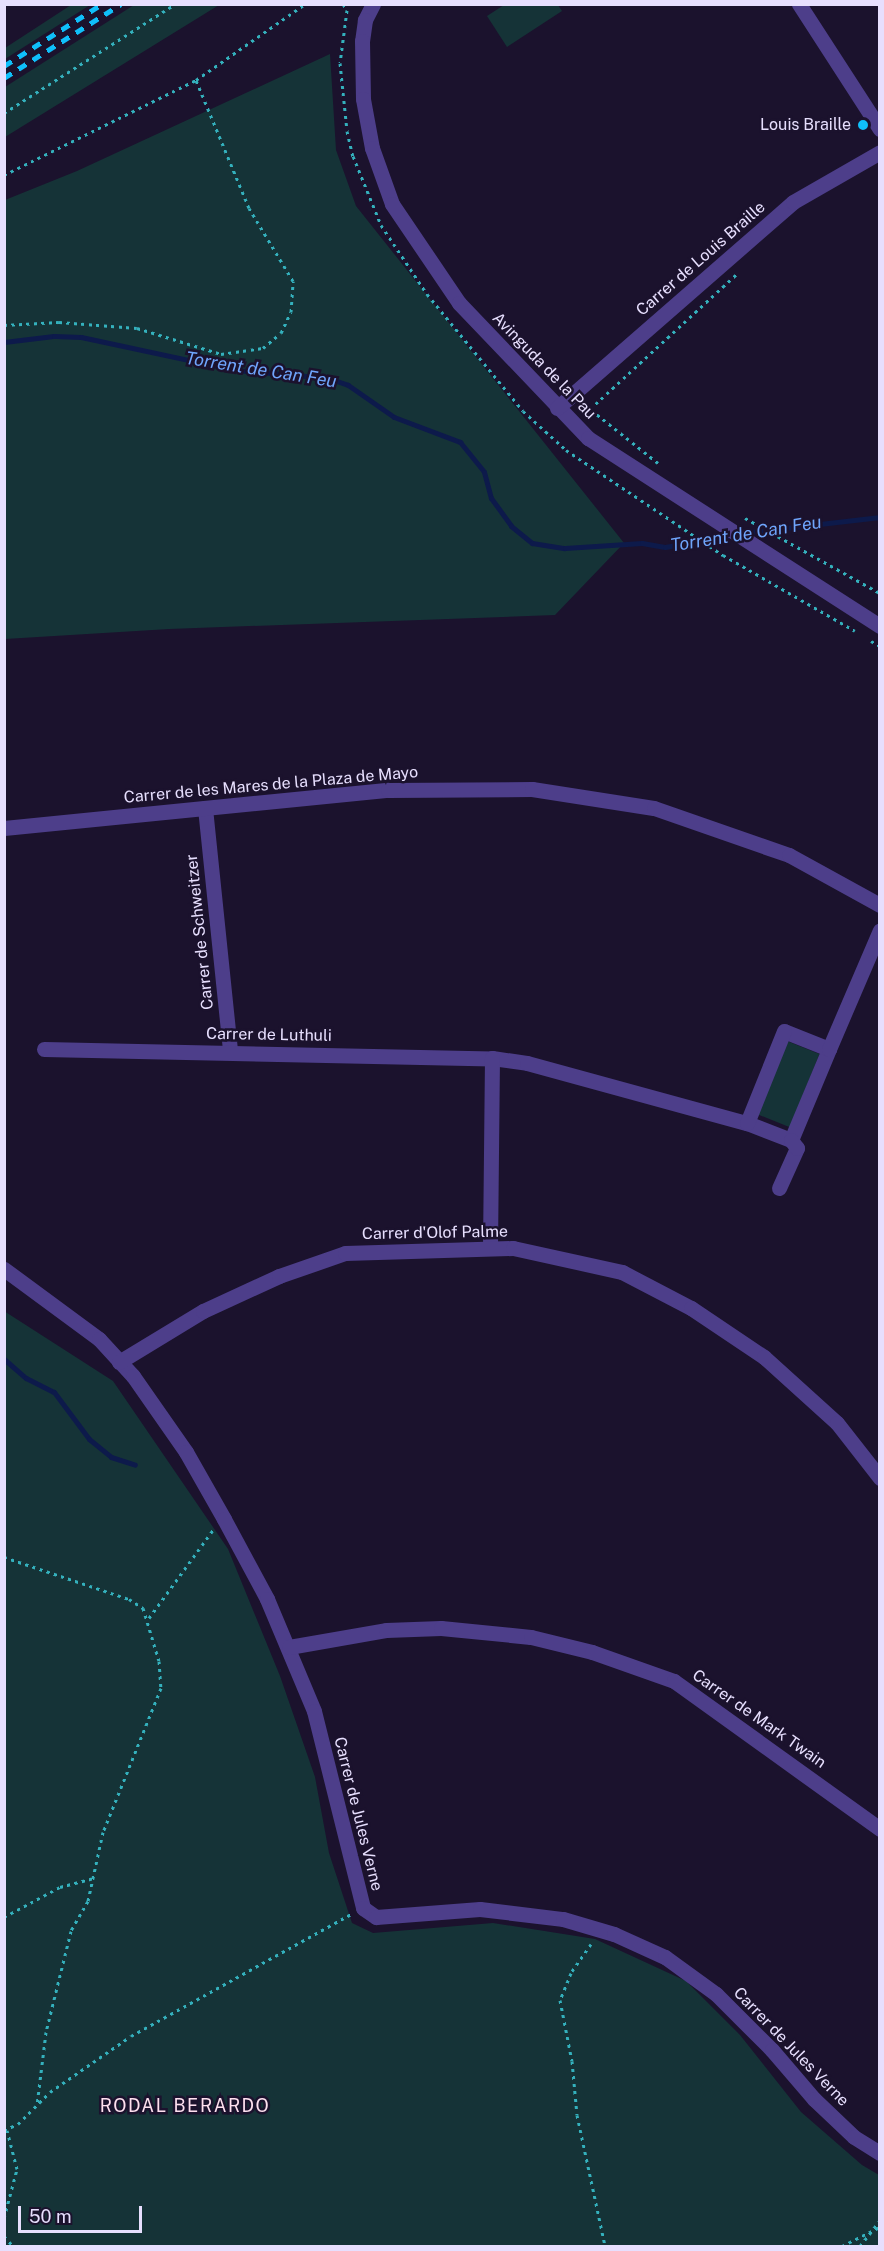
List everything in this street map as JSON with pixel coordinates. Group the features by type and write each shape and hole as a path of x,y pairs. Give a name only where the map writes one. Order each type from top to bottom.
{"street":[{"name":"Avinguda de la Pau","path":"373,4 365,20 362,41 363,99 372,148 392,204 459,303 588,438 654,484 827,589 879,626"},
{"path":"799,4 879,129"},
{"name":"Carrer de Louis Braille","path":"558,408 793,202 879,152"},
{"name":"Carrer de les Mares de la Plaza de Mayo","path":"4,828 388,790 532,789 665,812 789,855 879,904"},
{"name":"Carrer de Schweitzer","path":"205,808 230,1052"},
{"path":"779,1188 797,1148 791,1140 879,930"},
{"path":"747,1123 784,1031 829,1049"},
{"name":"Carrer de Luthuli","path":"44,1048 492,1059 526,1063 747,1123 791,1140"},
{"path":"490,1248 492,1059"},
{"name":"Carrer d'Olof Palme","path":"119,1362 203,1311 279,1276 345,1253 513,1248 622,1272 691,1308 781,1372 837,1423 879,1478"},
{"name":"Carrer de Jules Verne","path":"4,1269 99,1339 119,1362 186,1452 224,1518 289,1647 314,1711 363,1908 376,1917 480,1909 563,1919 601,1930 665,1957 716,1994 772,2050 813,2099 854,2137 879,2153"},
{"name":"Carrer de Mark Twain","path":"289,1647 386,1629 441,1628 531,1637 592,1652 674,1681 879,1829"}],"path":[{"path":"4,113 175,4"},
{"path":"4,175 196,80 305,4"},
{"path":"4,326 59,322 136,328 221,354 263,348 281,333 291,312 293,281 249,208 196,80"},
{"path":"664,467 590,409 747,265"},
{"path":"739,515 879,593"},
{"path":"149,1618 204,1540 224,1518"},
{"path":"4,1557 129,1599 149,1618 159,1661 160,1688 103,1832 88,1901 71,1931 46,2032 37,2105"},
{"path":"4,1917 60,1887 94,1878"},
{"path":"4,2218 17,2169 6,2130 131,2036 363,1908"},
{"path":"601,1930 571,1973 560,2000 572,2061 577,2115 605,2247"},
{"path":"860,2247 878,2226 879,2220"},
{"path":"842,2247 878,2226"},
{"path":"4,2236 13,2247"}],"green space":[{"path":"71,5 90,5 5,59 5,48"},
{"path":"134,5 219,5 5,137 5,87"},
{"path":"504,5 558,5 562,11 507,47 487,16"},
{"path":"330,54 336,150 356,206 624,543 555,615 169,629 5,639 5,200 77,171"},
{"path":"787,1041 819,1054 790,1127 757,1114"},
{"path":"4,1311 113,1381 228,1549 280,1676 315,1777 329,1853 352,1923 373,1933 493,1923 595,1939 686,1981 740,2035 801,2112 862,2165 879,2175 879,2246 5,2246"}],"waterway":[{"name":"Torrent de Can Feu","path":"4,342 54,336 81,337 235,370 328,378 348,385 394,417 460,442 484,472 491,498 511,526 532,543 565,548 642,543 665,547 733,535"},
{"name":"Torrent de Can Feu","path":"742,533 880,517"},
{"path":"4,1359 26,1378 54,1392 89,1439 111,1457 135,1465"}],"railway":[{"path":"4,66 102,4"},
{"path":"4,78 121,4"}],"place":[{"name":"Louis Braille","path":"863,125"}],"district":[{"name":"RODAL BERARDO","path":"185,2106"}]}
